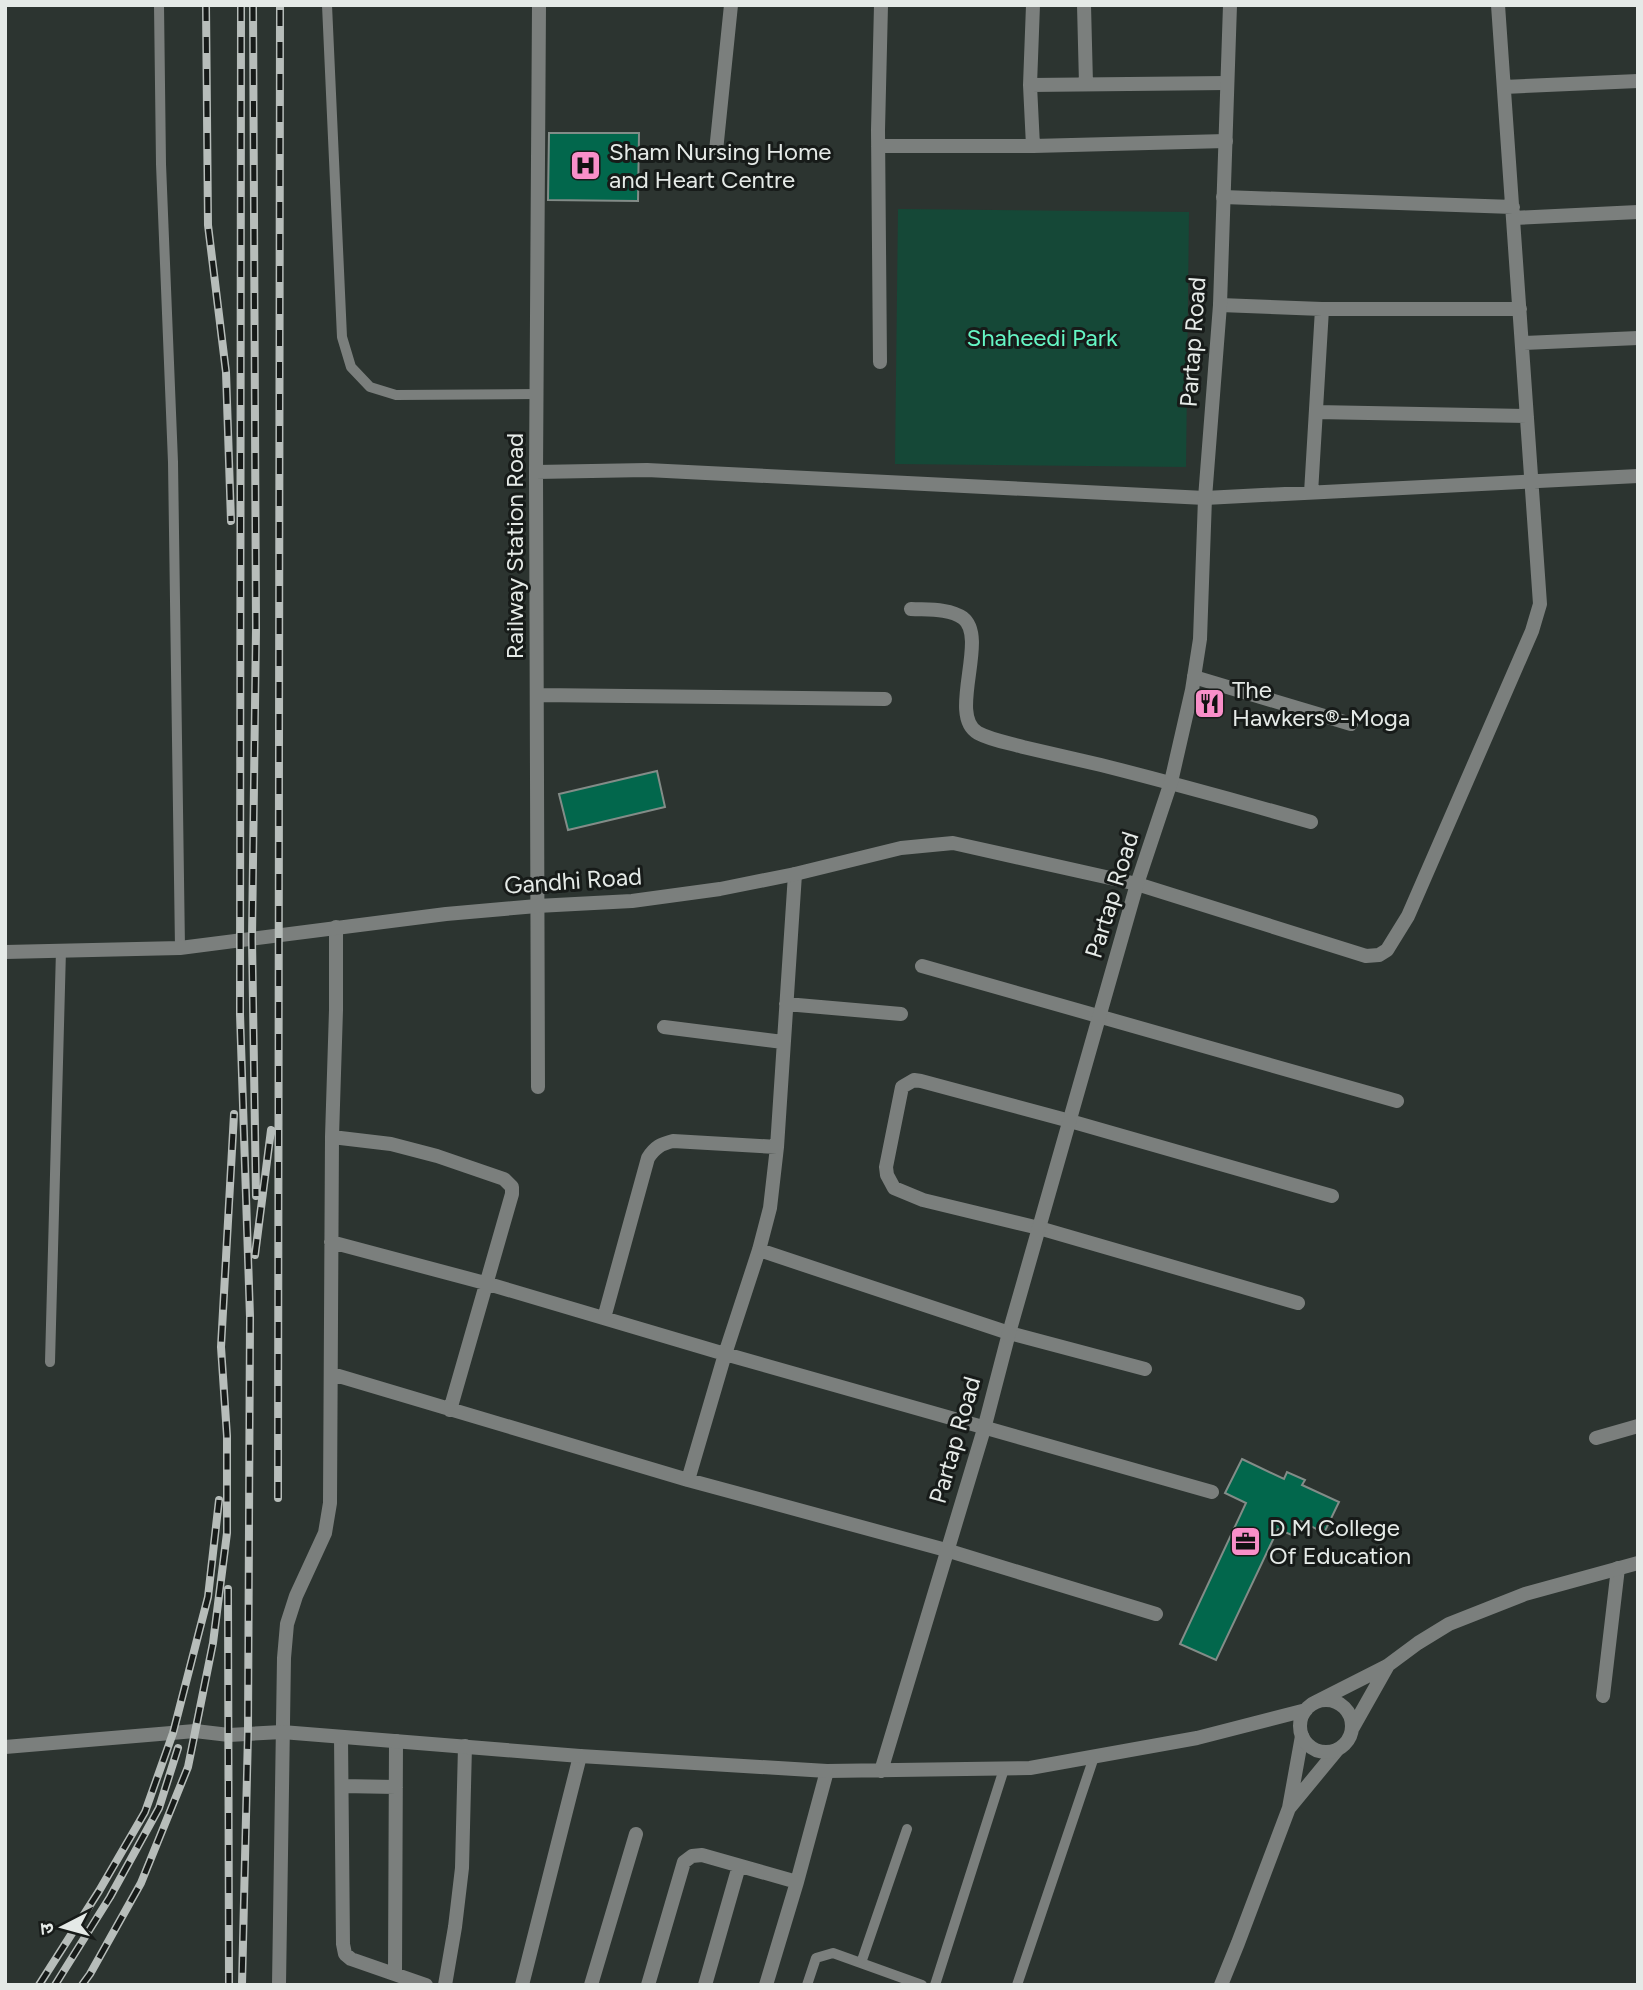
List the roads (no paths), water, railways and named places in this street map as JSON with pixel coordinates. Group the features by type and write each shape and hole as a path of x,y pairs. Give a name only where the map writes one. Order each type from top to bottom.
{"street":[{"name":"Railway Station Road","path":"538,1087 536,472 540,5"},
{"path":"716,151 731,5"},
{"path":"880,362 878,146 881,5"},
{"path":"1032,146 1033,5"},
{"path":"1084,5 1086,85"},
{"name":"Partap Road","path":"881,1771 984,1429 1137,884 1171,782 1194,677 1200,639 1205,498 1220,305 1230,5"},
{"path":"1499,5 1532,482"},
{"path":"1504,88 1638,81"},
{"path":"1031,85 1227,83"},
{"path":"878,146 1032,146 1226,141"},
{"path":"1223,197 1513,213 1638,212"},
{"path":"1220,305 1322,309 1520,309"},
{"path":"1311,493 1322,309"},
{"path":"1523,343 1638,338"},
{"path":"1316,412 1527,416"},
{"path":"536,472 647,470 1205,498 1638,476"},
{"name":"Gandhi Road","path":"5,952 180,948 446,914 632,901 720,889 901,848 953,843 1137,884 1322,941 1354,954 1379,955 1387,950 1408,916 1532,631 1540,604 1532,482"},
{"path":"911,609 950,612 963,618 970,627 966,717 969,726 977,733 1006,743 1171,782 1311,822"},
{"path":"1194,677 1351,724"},
{"path":"538,695 885,699"},
{"path":"688,1480 725,1354 760,1250 770,1208 777,1147 795,874"},
{"path":"279,1985 282,1732 287,1624 325,1533 330,1503 336,927"},
{"path":"922,966 1397,1101"},
{"path":"786,1004 901,1014"},
{"path":"664,1027 783,1042"},
{"path":"1298,1303 1039,1228 923,1200 894,1188 886,1167 901,1087 914,1080 1070,1121 1332,1196"},
{"path":"332,1137 391,1144 437,1156 504,1179 512,1187 450,1410"},
{"path":"604,1318 648,1158 654,1149 662,1143 673,1141 777,1147"},
{"path":"331,1242 485,1283 984,1429 1212,1492"},
{"path":"760,1250 1009,1333 1145,1369"},
{"path":"332,1374 688,1480 946,1550 1156,1614"},
{"path":"1596,1438 1638,1426"},
{"path":"1221,1985 1289,1808 1303,1736 1301,1723 1311,1706 1387,1665 1449,1624 1525,1594 1638,1563"},
{"path":"1603,1696 1618,1568"},
{"path":"1289,1808 1337,1750 1347,1742 1387,1665"},
{"path":"5,1747 195,1731 229,1735 282,1732 580,1756 827,1771 881,1771 1030,1769 1197,1738 1330,1700 1342,1705 1350,1716 1352,1729"},
{"path":"1303,1736 1311,1747 1323,1752 1337,1750"},
{"path":"341,1737 345,1954 351,1959 426,1985"},
{"path":"395,1974 396,1741"},
{"path":"445,1985 462,1868 465,1746"},
{"path":"522,1985 580,1756"},
{"path":"766,1985 827,1771"},
{"path":"342,1786 396,1787"},
{"path":"591,1985 636,1834"},
{"path":"648,1985 684,1863 692,1856 702,1855 797,1882"},
{"path":"705,1985 739,1866"}],"lane":[{"path":"159,5 161,163 173,476 180,948"},
{"path":"327,5 342,337 351,367 370,387 396,395 537,394"},
{"path":"50,1362 61,950"},
{"path":"1017,1985 1094,1758"},
{"path":"934,1985 1004,1769"},
{"path":"861,1963 907,1829"},
{"path":"807,1985 816,1958 833,1953 922,1985"}],"railway":[{"path":"206,5 208,225 226,372 231,521"},
{"path":"241,5 240,1014 250,1317 248,1733 242,1985"},
{"path":"253,5 256,629 252,939 256,1196"},
{"path":"278,1498 280,5"},
{"path":"82,1985 141,1883 188,1767 213,1643 227,1533 227,1436 221,1347 234,1114"},
{"path":"255,1255 271,1130"},
{"path":"39,1985 145,1812 173,1733 208,1597 219,1500"},
{"path":"228,1589 229,1985"},
{"path":"55,1985 110,1897 159,1808 178,1748"}],"place":[{"name":"Sham Nursing Home and Heart Centre","path":"586,166"},
{"name":"The Hawkers®-Moga","path":"1209,704"},
{"name":"D M College Of Education","path":"1246,1542"}],"park label":[{"name":"Shaheedi Park","path":"1042,338"}]}
